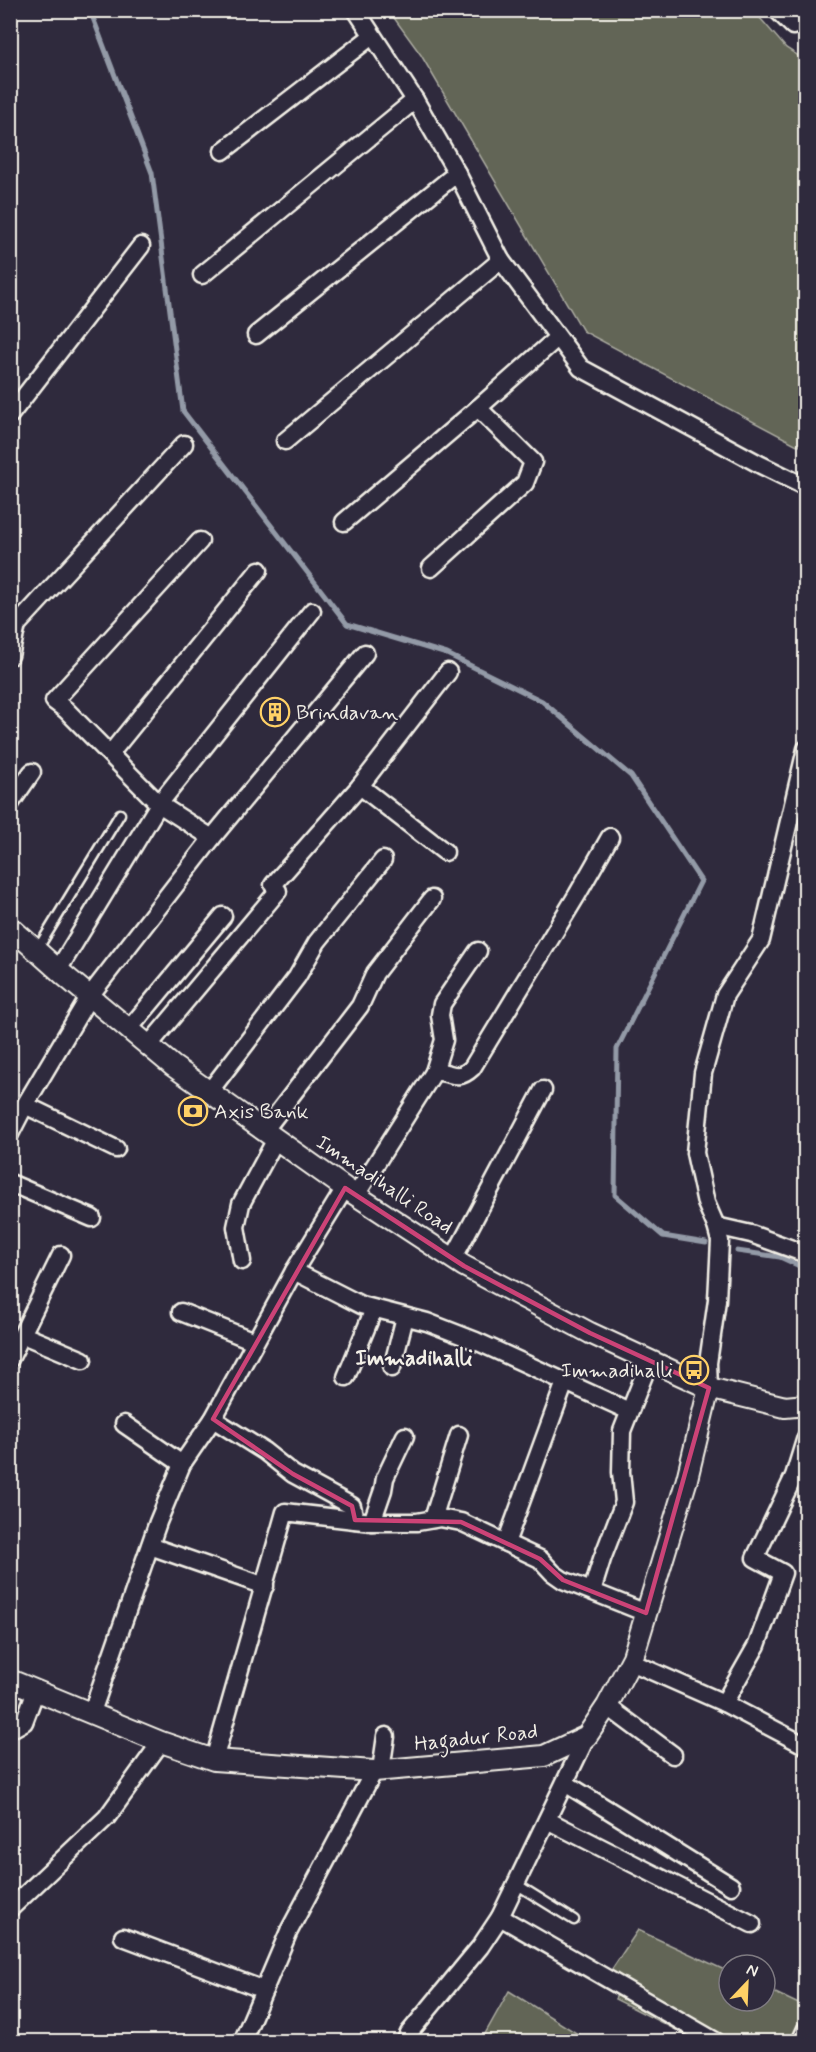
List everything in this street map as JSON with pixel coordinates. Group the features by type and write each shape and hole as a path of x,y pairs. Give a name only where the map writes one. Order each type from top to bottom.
{"street":[{"path":"356,10 415,100 457,173 501,260 581,369 806,487"},
{"path":"777,10 794,26 806,17"},
{"path":"223,151 372,36"},
{"path":"202,275 415,100"},
{"path":"256,335 457,173"},
{"path":"10,415 141,246"},
{"path":"285,441 501,260"},
{"path":"344,522 557,338"},
{"path":"431,568 525,483 532,462 478,408"},
{"path":"10,656 17,626 184,444"},
{"path":"200,542 54,701 159,804 212,838"},
{"path":"110,754 259,570"},
{"path":"58,970 159,804 312,611"},
{"path":"10,1134 89,997 212,838 365,653"},
{"path":"149,1045 278,891 273,885 360,786 448,672"},
{"path":"405,2042 409,2033 480,1947 500,1917 587,1736 607,1706 631,1662 687,1479 709,1388 708,1363 717,1300 720,1241 706,1203 695,1153 703,1073 725,995 761,940 806,749"},
{"path":"10,804 33,772"},
{"path":"360,786 445,852"},
{"path":"434,1072 443,1071 449,1075 459,1076 472,1068 577,896 610,837"},
{"path":"209,1092 297,977 317,942 383,860"},
{"path":"242,1261 236,1227 241,1204 270,1135 360,1006 375,973 432,898"},
{"path":"129,1029 224,915"},
{"name":"Immadihalli Road","path":"12,931 173,1066 351,1191 453,1259 590,1333 709,1388 785,1407 806,1405"},
{"path":"92,1712 158,1522 182,1464 213,1419 294,1270 434,1072 444,1040 440,1015 442,1004 478,951"},
{"path":"453,1259 543,1090"},
{"path":"25,1105 116,1149"},
{"path":"10,1183 92,1218"},
{"path":"716,1226 752,1234 806,1254"},
{"path":"10,1359 61,1255"},
{"path":"294,1270 361,1305 427,1322 476,1341 629,1411"},
{"path":"346,1377 374,1309"},
{"path":"181,1312 254,1341"},
{"path":"392,1368 405,1317"},
{"path":"23,1335 83,1360"},
{"path":"592,1591 624,1503 621,1472 622,1431 650,1360"},
{"path":"506,1543 566,1382"},
{"path":"213,1419 293,1474 352,1506 363,1521"},
{"path":"124,1424 182,1464"},
{"path":"433,1520 459,1435"},
{"path":"363,1521 383,1490 405,1436"},
{"path":"724,1703 757,1645 783,1573 755,1558 800,1478 806,1437"},
{"path":"214,1760 285,1512 363,1521 417,1522 440,1518 460,1522 540,1559 563,1580 646,1613"},
{"path":"150,1546 265,1586"},
{"path":"631,1662 724,1703 806,1746"},
{"name":"Hagadur Road","path":"10,1680 161,1742 214,1760 378,1771 544,1756 587,1736"},
{"path":"10,1730 24,1722 36,1690"},
{"path":"607,1706 674,1755"},
{"path":"242,2042 289,1931 378,1771 386,1736"},
{"path":"10,1909 107,1817 161,1742"},
{"path":"565,1783 731,1886"},
{"path":"547,1820 752,1924"},
{"path":"500,1917 717,2042"},
{"path":"123,1937 264,1990"},
{"path":"800,2042 806,2029"}],"lane":[{"path":"37,950 120,814"},
{"path":"516,1884 574,1920"}],"highlighted area":[{"path":"345,1188 464,1266 590,1333 709,1388 646,1613 563,1580 540,1559 461,1522 355,1520 352,1506 293,1474 213,1419"}],"green space":[{"path":"389,11 754,11 786,48 805,60 806,431 799,446 583,331 421,55"},
{"path":"638,1930 717,1966 717,2013 777,2013 777,1994 805,2007 805,2012 792,2041 688,2041 690,2037 615,1999 623,1982 608,1975"},
{"path":"509,1991 589,2041 481,2041"}],"waterway":[{"path":"90,10 152,173 183,411 347,624 447,654 542,701 631,776 701,881 617,1049 615,1195 663,1236 706,1243"},
{"path":"737,1251 780,1257 806,1269"}],"place":[{"name":"Brindavan","path":"275,712"},
{"name":"Axis Bank","path":"193,1111"},
{"name":"Immadihalli","path":"694,1370"}],"district":[{"name":"Immadihalli","path":"414,1357"}]}
